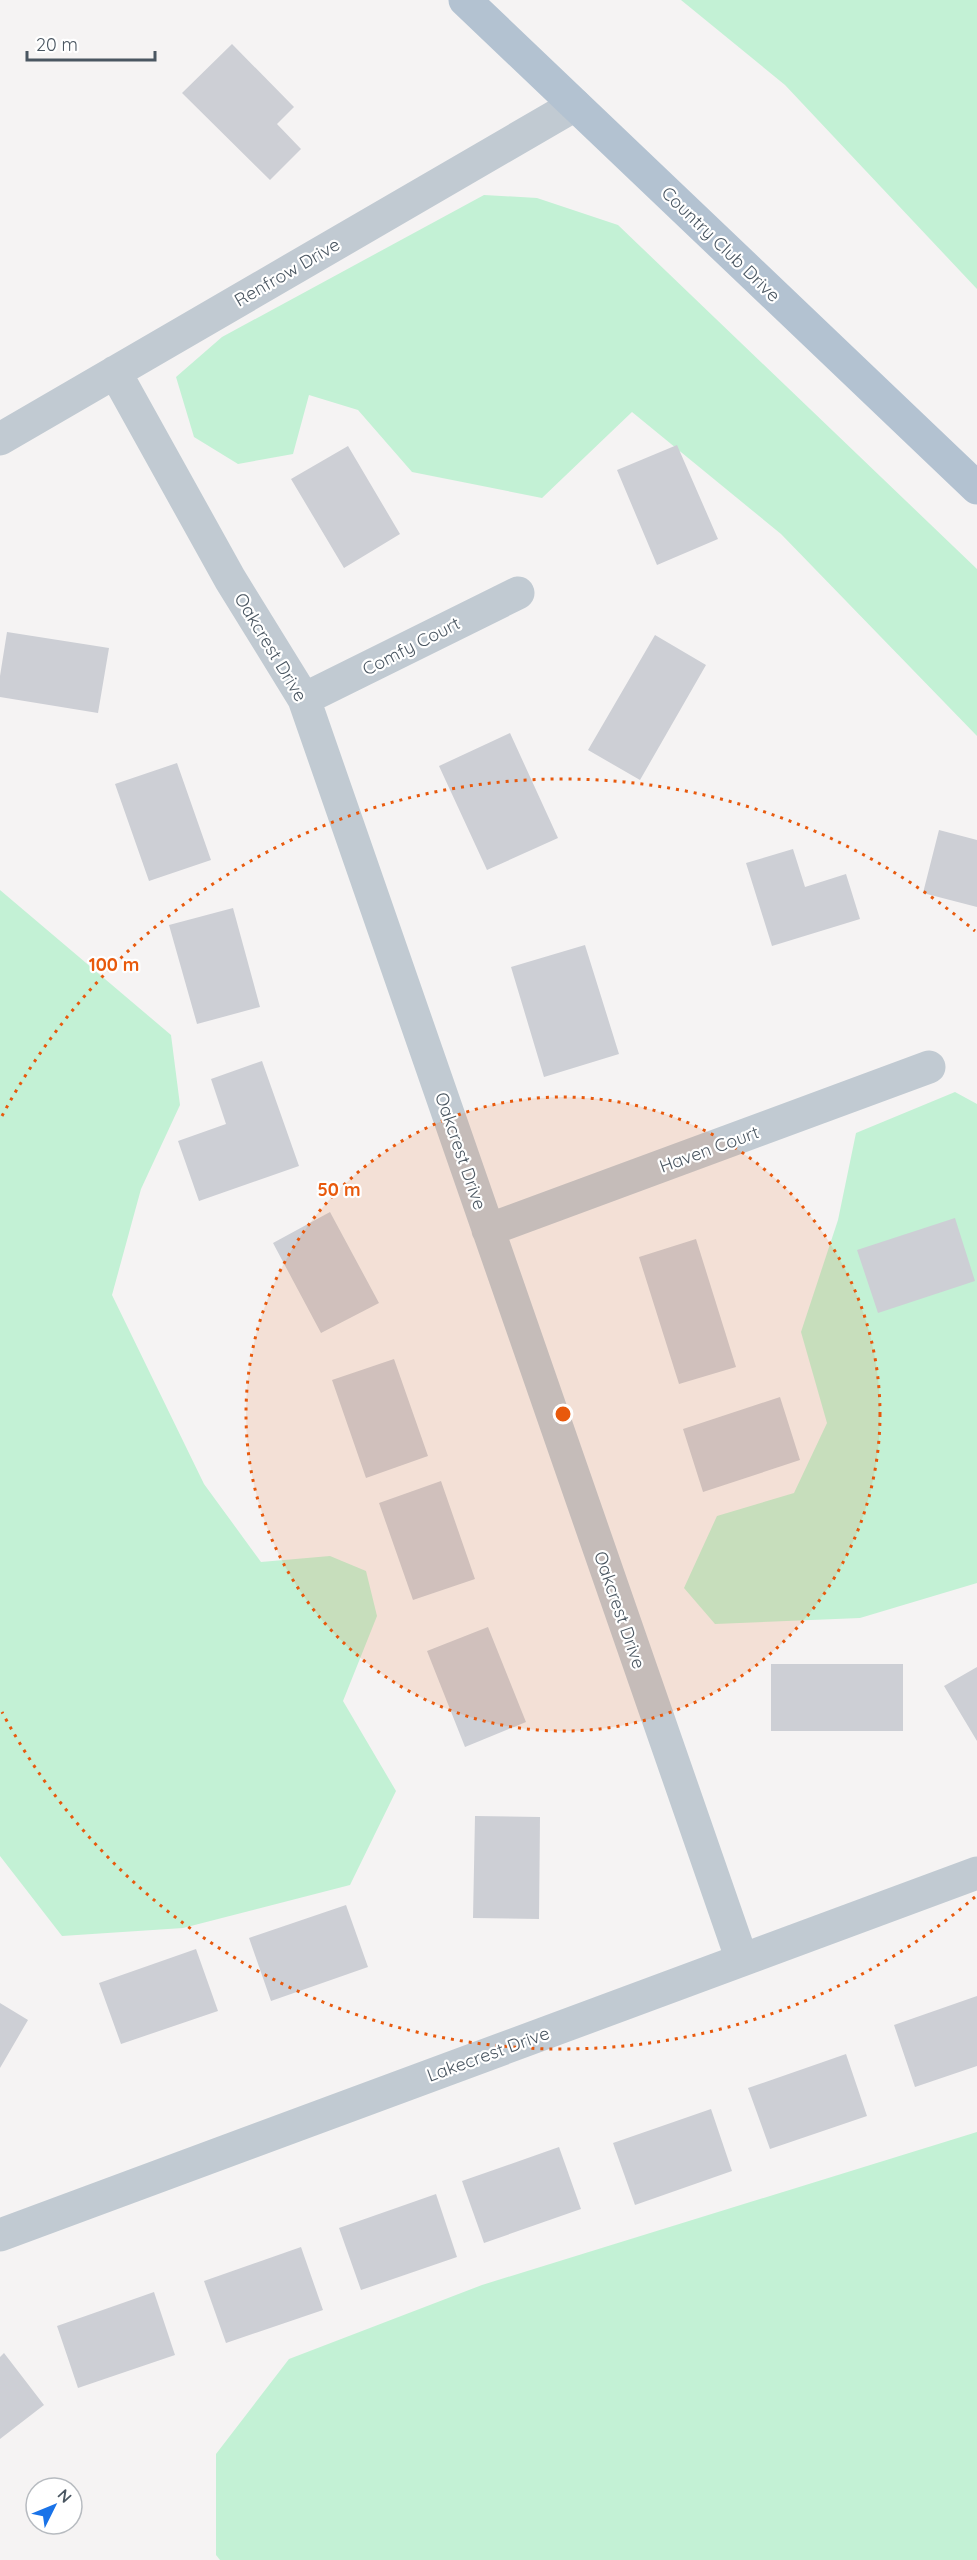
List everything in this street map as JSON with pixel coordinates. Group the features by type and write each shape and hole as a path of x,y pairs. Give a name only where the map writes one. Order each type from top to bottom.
{"main road":[{"name":"Country Club Drive","path":"465,0 977,489"}],"street":[{"name":"Renfrow Drive","path":"0,439 575,105"},
{"name":"Oakcrest Drive","path":"115,372 230,579 304,699 742,1960"},
{"name":"Comfy Court","path":"304,699 518,593"},
{"name":"Haven Court","path":"488,1230 929,1067"},
{"name":"Lakecrest Drive","path":"0,2235 977,1873"}],"green space":[{"path":"681,0 977,0 977,289 785,85"},
{"path":"484,195 537,198 618,225 977,569 977,736 781,534 632,412 542,498 412,472 358,410 309,395 293,454 238,464 194,437 176,377 222,337"},
{"path":"0,890 171,1035 180,1105 141,1189 112,1295 204,1484 261,1562 330,1556 366,1571 377,1616 343,1701 396,1791 350,1885 183,1928 62,1936 0,1856"},
{"path":"955,1092 977,1104 977,1583 860,1618 715,1624 684,1588 717,1516 794,1493 827,1423 801,1332 838,1220 856,1133"},
{"path":"977,2132 977,2560 220,2560 216,2555 216,2454 289,2359 482,2285"}],"building":[{"path":"232,44 294,107 277,124 301,149 270,180 182,93"},
{"path":"677,445 718,539 657,565 617,470"},
{"path":"348,446 400,534 344,568 291,479"},
{"path":"7,632 109,648 98,713 0,697 0,676"},
{"path":"655,635 706,665 640,780 588,750"},
{"path":"510,733 558,838 487,870 439,766"},
{"path":"177,763 211,860 149,881 115,784"},
{"path":"939,830 977,840 977,907 923,893"},
{"path":"793,849 805,887 846,874 860,919 772,946 746,863"},
{"path":"233,908 260,1007 197,1024 169,925"},
{"path":"585,945 619,1054 544,1077 511,967"},
{"path":"262,1061 299,1166 199,1201 178,1141 226,1124 211,1079"},
{"path":"330,1212 379,1303 321,1333 273,1243"},
{"path":"955,1218 975,1281 878,1313 857,1250"},
{"path":"696,1239 736,1367 679,1384 639,1257"},
{"path":"394,1359 428,1456 366,1478 332,1380"},
{"path":"780,1397 800,1460 703,1492 683,1429"},
{"path":"441,1481 475,1579 413,1600 379,1503"},
{"path":"488,1627 526,1722 465,1747 427,1651"},
{"path":"771,1664 903,1664 903,1731 771,1731"},
{"path":"977,1667 977,1741 944,1686"},
{"path":"475,1816 540,1817 539,1919 473,1918"},
{"path":"346,1905 368,1967 271,2001 249,1938"},
{"path":"196,1949 218,2011 121,2044 99,1983"},
{"path":"977,1996 977,2066 915,2087 894,2025"},
{"path":"0,2003 28,2020 0,2068"},
{"path":"846,2054 867,2116 770,2149 748,2088"},
{"path":"711,2109 732,2171 635,2205 613,2143"},
{"path":"559,2147 581,2209 484,2243 462,2181"},
{"path":"436,2194 457,2257 361,2290 339,2228"},
{"path":"301,2247 323,2310 226,2343 204,2281"},
{"path":"154,2292 175,2355 78,2388 57,2326"},
{"path":"4,2353 44,2405 0,2439 0,2357"}]}
